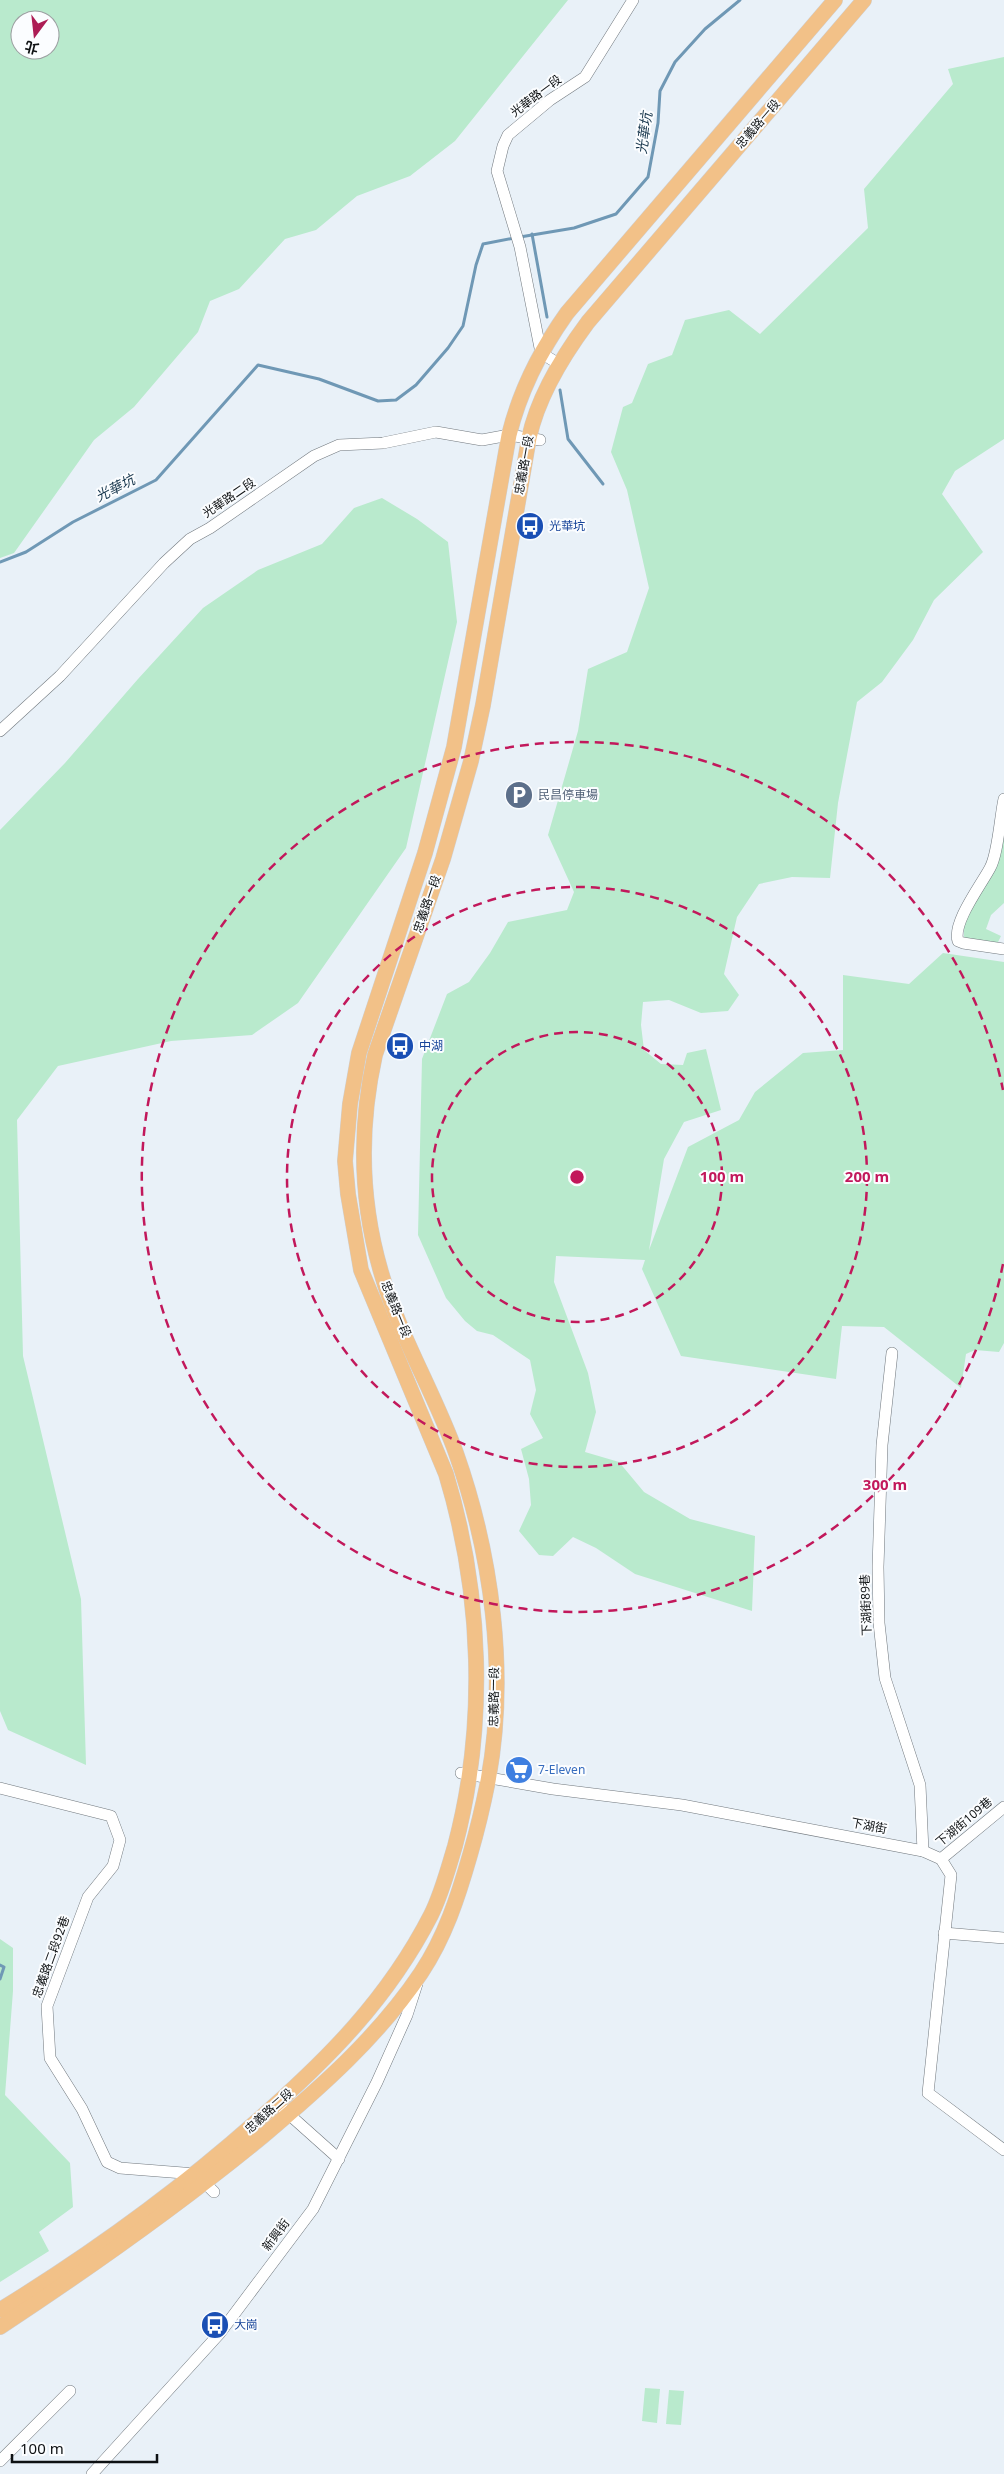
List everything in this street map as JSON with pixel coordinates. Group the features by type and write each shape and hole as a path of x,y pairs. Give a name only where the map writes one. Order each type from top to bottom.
{"main road":[{"name":"忠義路一段","path":"466,1774 476,1679 471,1602 454,1500 446,1474 411,1404 361,1270 348,1194 345,1161 350,1104 359,1053 420,852 444,788 460,719 510,435 524,385 567,313 835,0"},
{"name":"忠義路一段","path":"457,1901 488,1779 496,1696 490,1597 476,1514 450,1436 438,1392 381,1273 369,1216 363,1164 367,1104 375,1054 447,861 483,705 540,403 559,364 588,322 864,0"},
{"path":"420,852 447,861"},
{"path":"411,1404 438,1392"},
{"name":"忠義路二段","path":"0,2310 205,2183 275,2100 336,2048 362,2020 409,1955 439,1896 464,1812 466,1774"},
{"name":"忠義路二段","path":"0,2327 67,2283 205,2183 288,2115 363,2043 421,1973 457,1901"}],"street":[{"name":"光華路一段","path":"542,352 520,247 497,171 503,146 508,135 550,100 585,77 633,0"},
{"path":"542,352 559,364"},
{"name":"光華路二段","path":"0,731 60,676 164,563 190,539 210,528 314,456 339,445 383,443 436,432 482,440 510,435 534,439"},
{"path":"1004,799 992,865 961,919 956,934 958,941 963,943 1004,949"},
{"name":"下湖街89巷","path":"892,1353 882,1445 878,1567 879,1623 885,1678 920,1785 923,1851"},
{"name":"下湖街","path":"466,1774 488,1779 682,1805 923,1851 941,1859"},
{"name":"忠義路二段92巷","path":"0,1788 111,1816 120,1840 113,1866 88,1896 47,2006 50,2058 82,2109 107,2162 120,2168 205,2183"},
{"name":"下湖街109巷","path":"941,1859 1004,1807"},
{"path":"941,1859 951,1875 928,2093 1004,2150"},
{"path":"944,1933 1004,1938"},
{"name":"新興街","path":"92,2474 220,2333 313,2209 339,2160 407,2015 421,1973"},
{"path":"275,2100 288,2115 339,2160"},
{"path":"0,2461 70,2391"}],"green space":[{"path":"0,0 568,0 455,141 410,176 357,196 316,230 285,239 239,289 210,301 198,332 134,407 94,440 14,553 0,558"},
{"path":"1004,57 1004,439 955,471 942,494 983,552 934,600 913,640 882,682 857,702 838,803 830,878 792,877 759,884 737,917 724,974 739,995 728,1011 701,1013 669,1000 643,1002 641,1025 644,1050 661,1064 683,1065 687,1053 706,1049 721,1110 684,1122 664,1159 649,1250 688,1147 739,1120 755,1092 803,1053 843,1050 843,975 909,984 943,953 1004,962 1004,1343 999,1352 975,1350 966,1354 961,1388 884,1327 842,1326 836,1379 681,1356 642,1269 645,1260 556,1256 554,1282 588,1373 596,1412 585,1452 619,1462 644,1492 690,1519 755,1536 752,1611 635,1574 596,1548 573,1537 553,1556 539,1555 519,1531 531,1505 529,1479 521,1449 543,1438 530,1414 536,1390 530,1360 493,1335 477,1331 465,1321 446,1298 418,1235 422,1059 447,994 469,982 490,953 508,922 567,910 574,892 548,835 578,731 588,669 627,652 649,588 627,490 611,452 623,407 632,403 648,364 672,355 685,320 729,310 760,334 868,228 864,189 953,84 948,69"},
{"path":"382,498 417,519 448,542 457,622 406,848 298,1003 252,1035 171,1041 58,1066 17,1120 23,1356 81,1599 86,1765 8,1730 0,1711 0,830 65,763 203,608 258,570 322,544 354,508"},
{"path":"1004,825 1004,903 991,915 986,929 1001,936 996,946 964,939 964,921"},
{"path":"0,1939 13,1948 13,1991 5,2095 70,2163 73,2207 39,2232 49,2251 0,2282"},
{"path":"645,2388 660,2389 657,2423 642,2421"},
{"path":"669,2390 684,2391 681,2425 666,2424"}],"waterway":[{"name":"光華坑","path":"520,237 574,228 616,214 648,177 658,123 660,91 675,62 705,29 740,0"},
{"path":"532,234 547,317"},
{"name":"光華坑","path":"0,562 26,552 73,522 156,480 258,365 319,379 378,401 396,400 416,385 448,348 463,326 476,265 483,244 514,238"},
{"path":"560,390 568,439 603,484"},
{"name":"光華坑","path":"0,1965 4,1967 0,1979"}],"place":[{"name":"光華坑","path":"530,526"},
{"name":"民昌停車場","path":"519,795"},
{"name":"中湖","path":"400,1046"},
{"name":"7-Eleven","path":"519,1770"},
{"name":"大崗","path":"215,2325"}]}
